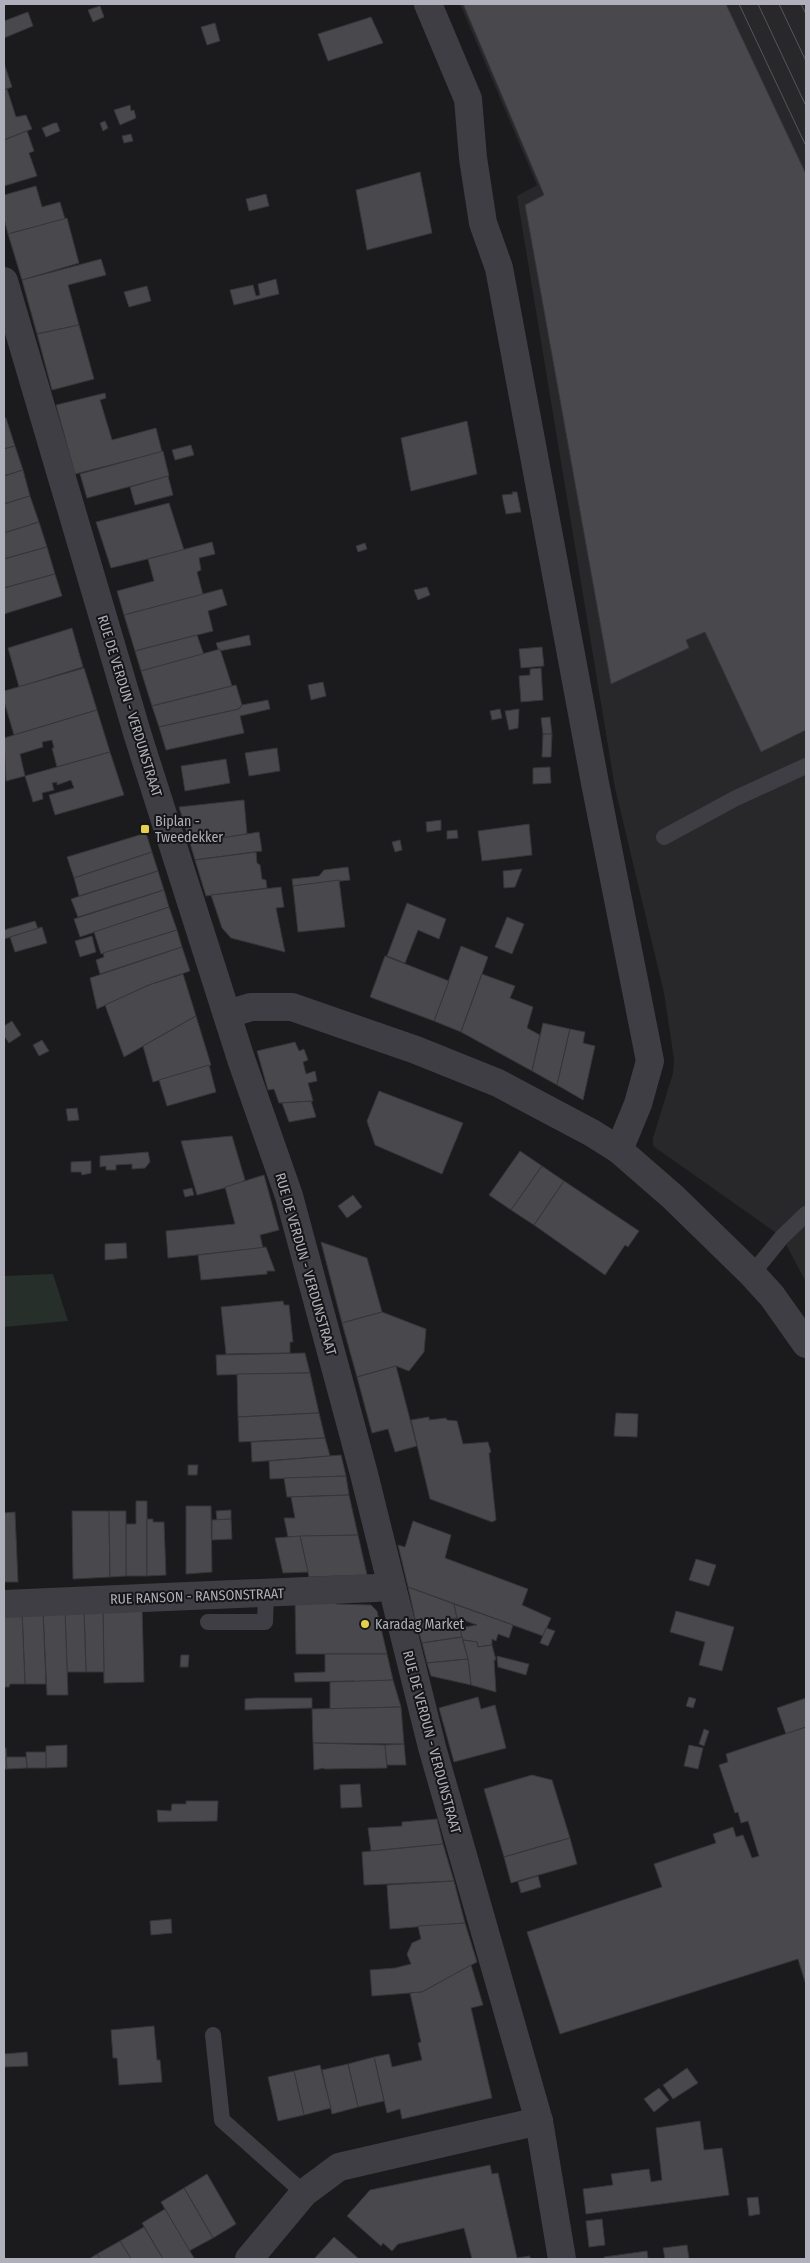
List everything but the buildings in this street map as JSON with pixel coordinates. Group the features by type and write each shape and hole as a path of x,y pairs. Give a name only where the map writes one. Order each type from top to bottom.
{"street":[{"path":"428,4 468,99 473,158 483,223 499,268 595,783 650,1061 638,1104 619,1150"},
{"name":"RUE DE VERDUN - VERDUNSTRAAT","path":"4,281 7,308 138,736 289,1196 362,1464 390,1586 435,1757 539,2120 562,2259"},
{"path":"228,1014 251,1007 292,1007 416,1050 498,1084 592,1133 619,1150 673,1197 752,1274 772,1296 806,1344"},
{"name":"RUE RANSON - RANSONSTRAAT","path":"4,1604 390,1586"},
{"path":"249,2259 304,2193 339,2167 539,2120"}],"lane":[{"path":"664,837 736,798 806,766"},
{"path":"752,1274 782,1237 806,1214"},
{"path":"208,1622 265,1622 266,1593"},
{"path":"213,2035 222,2120 304,2193"}],"shaded area":[{"path":"460,4 806,4 806,1282 782,1237 653,1146 653,1138 673,1073 674,1059 664,993 615,788 517,196 537,185"},
{"path":"53,1274 68,1321 4,1327 4,1276"}],"tram line":[{"path":"739,4 806,146"},
{"path":"758,4 806,106"},
{"path":"779,4 806,61"},
{"path":"801,4 806,14"}],"place":[{"name":"Biplan - Tweedekker","path":"145,829"},
{"name":"Karadag Market","path":"365,1624"}]}
